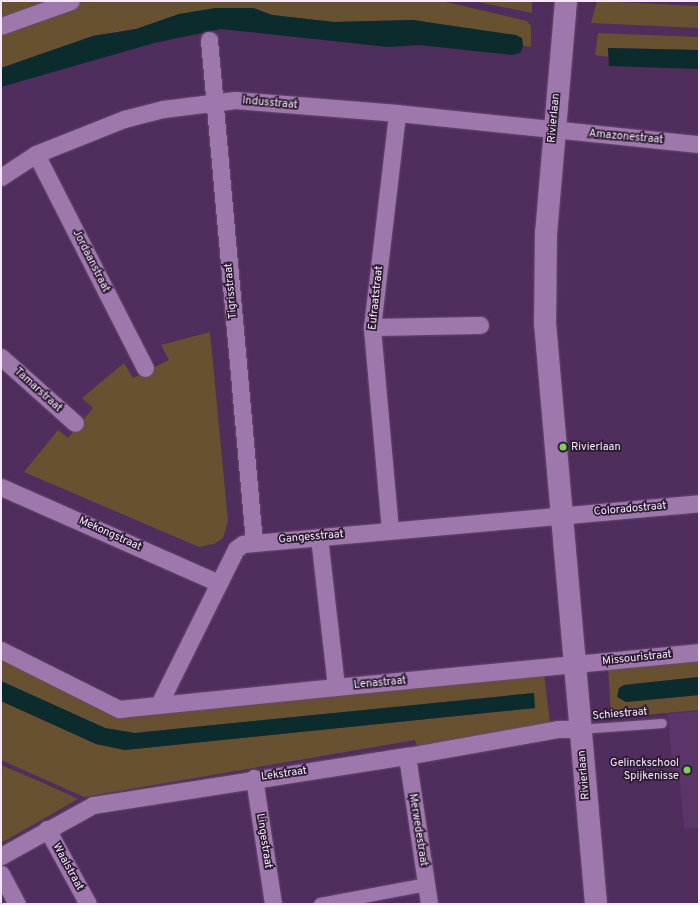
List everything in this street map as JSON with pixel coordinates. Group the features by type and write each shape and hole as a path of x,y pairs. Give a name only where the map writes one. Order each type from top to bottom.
{"street":[{"path":"1,26 70,1"},
{"name":"Rivierlaan","path":"566,1 553,130 546,232 545,323 596,904"},
{"name":"Tigrisstraat","path":"209,40 213,102 254,542"},
{"name":"Indusstraat","path":"1,177 36,154 124,119 163,109 235,100 397,113 553,130"},
{"name":"Eufraatstraat","path":"390,530 372,327 397,113"},
{"name":"Amazonestraat","path":"553,130 699,144"},
{"name":"Jordaanstraat","path":"36,154 145,368"},
{"path":"372,327 480,325"},
{"name":"Tamarstraat","path":"1,357 75,423"},
{"name":"Mekongstraat","path":"1,487 219,583"},
{"name":"Coloradostraat","path":"561,515 699,503"},
{"name":"Gangesstraat","path":"159,704 236,549 242,544 561,515"},
{"path":"1,650 119,709 336,687 319,537"},
{"name":"Missouristraat","path":"574,663 699,652"},
{"name":"Lenastraat","path":"336,687 574,663"},
{"name":"Lekstraat","path":"1,856 93,804 254,778 407,756 558,729 580,729"},
{"name":"Merwedestraat","path":"407,756 429,904"},
{"name":"Lingestraat","path":"254,778 273,904"},
{"name":"Waalstraat","path":"47,829 88,904"},
{"path":"1,874 17,904"},
{"path":"320,904 427,884"}],"lane":[{"name":"Schiestraat","path":"580,729 662,723"}],"shaded area":[{"path":"1,1 52,1 1,20"},
{"path":"84,1 442,1 527,21 531,26 531,47 523,46 522,38 413,20 334,22 272,15 253,8 179,14 136,29 93,36 1,68 1,31"},
{"path":"473,1 532,1 532,13"},
{"path":"597,1 699,6 699,28 591,23"},
{"path":"215,8 253,8 272,15 334,22 413,20 516,35 522,38 523,46 520,53 513,55 419,45 388,47 221,29 154,43 1,87 1,68 93,36 136,29 179,14"},
{"path":"598,33 699,37 699,50 608,48 609,57 595,55"},
{"path":"608,48 699,50 699,69 609,66"},
{"path":"210,332 228,521 223,538 214,544 199,547 24,472 58,430 68,438 93,408 82,398 124,363 133,378 169,360 161,345"},
{"path":"1,660 114,714 130,717 147,716 168,708 544,672 550,724 417,746 415,740 84,797 1,760 1,701 96,744 125,750 534,708 534,693 135,733 105,728 1,681"},
{"path":"699,660 699,677 624,685 626,702 699,695 699,710 611,718 608,665"},
{"path":"699,677 699,695 626,702 617,697 619,688 624,685"},
{"path":"1,681 105,728 135,733 534,693 535,708 125,750 96,744 1,701"},
{"name":"Gelinckschool Spijkenisse","path":"699,711 699,828 684,829 679,772 672,768 668,714"},
{"path":"1,765 41,782 78,799 1,843"}],"place":[{"name":"Rivierlaan","path":"563,447"},
{"name":"Gelinckschool Spijkenisse","path":"687,770"}]}
